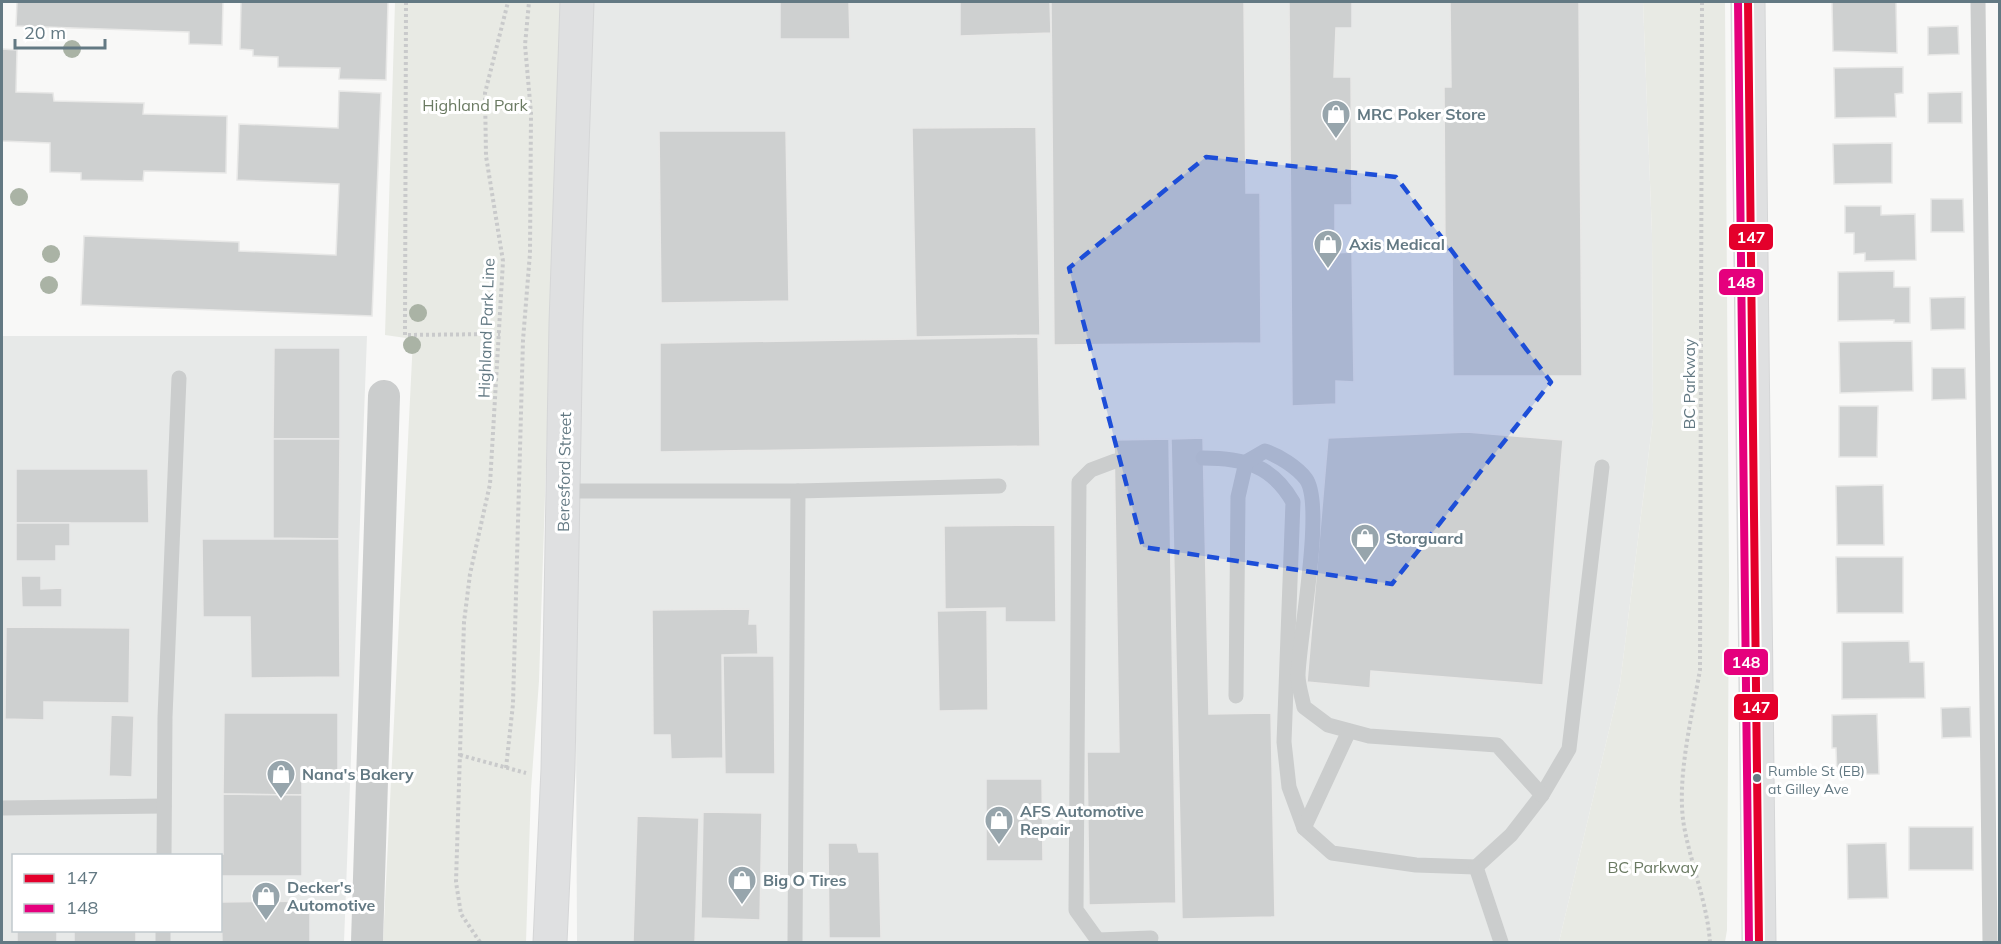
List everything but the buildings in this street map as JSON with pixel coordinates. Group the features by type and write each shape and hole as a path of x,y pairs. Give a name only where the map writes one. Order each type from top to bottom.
{"street":[{"name":"Beresford Street","path":"550,942 557,782 577,2"},
{"path":"1748,2 1759,942"},
{"path":"368,942 384,396"}],"lane":[{"path":"1978,2 1990,942"},
{"path":"164,854 179,378"},
{"path":"1236,696 1238,497 1246,462 1264,451 1278,456 1307,480 1313,503 1310,560 1298,677 1304,707 1328,725 1370,736 1497,745 1542,795"},
{"path":"1203,458 1228,458 1246,462 1272,474 1284,487 1293,502 1284,742 1289,787 1304,828 1332,853 1416,865 1476,867 1511,835 1542,795 1569,749 1602,467"},
{"path":"1115,461 1091,470 1079,482 1076,910 1098,941 1150,938"},
{"path":"564,491 798,491 999,486"},
{"path":"795,942 798,491"},
{"path":"1304,828 1349,731"},
{"path":"2,808 164,806"},
{"path":"1476,867 1501,942"}],"path":[{"path":"406,2 405,335 500,334"},
{"name":"Highland Park Line","path":"480,942 461,914 456,882 464,622 470,573 490,484 503,261 486,156 485,93 508,2"},
{"path":"506,768 513,704 523,340 530,253 531,113 525,45 529,2"},
{"name":"BC Parkway","path":"1702,2 1700,670 1684,764 1684,824 1708,919 1710,942"},
{"path":"460,755 557,782"}],"highlighted area":[{"path":"1206,157 1396,177 1551,382 1392,584 1143,547 1069,268"}],"shaded area":[{"path":"591,2 1643,2 1652,234 1653,419 1620,684 1559,942 577,942 575,522"},
{"path":"2,336 367,336 344,942 2,942"}],"green space":[{"name":"Highland Park","path":"395,2 561,2 539,681 531,789 526,942 383,942 413,339 385,335"},
{"name":"BC Parkway","path":"1643,2 1725,2 1729,580 1727,930 1725,942 1559,942 1620,684 1653,419 1652,234"}],"transit line":[{"name":"148","path":"1738,2 1749,942"},
{"name":"147","path":"1748,2 1759,942"}],"place":[{"name":"MRC Poker Store","path":"1336,140"},
{"name":"Axis Medical","path":"1328,270"},
{"name":"Storguard","path":"1365,564"},
{"name":"Rumble St (EB) at Gilley Ave","path":"1757,778"},
{"name":"Nana's Bakery","path":"281,800"},
{"name":"AFS Automotive Repair","path":"999,846"},
{"name":"Big O Tires","path":"742,906"},
{"name":"Decker's Automotive","path":"266,922"}]}
